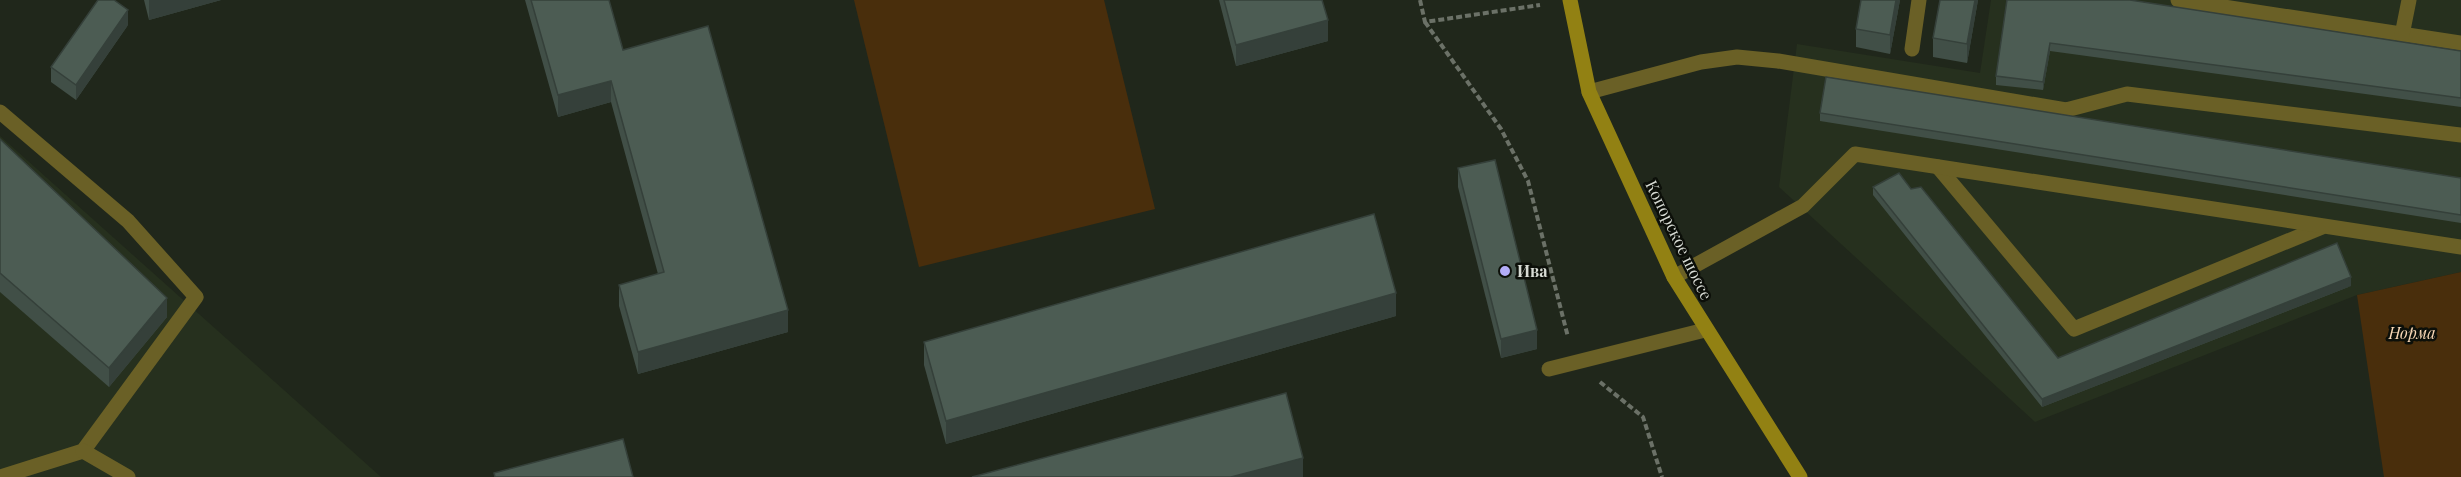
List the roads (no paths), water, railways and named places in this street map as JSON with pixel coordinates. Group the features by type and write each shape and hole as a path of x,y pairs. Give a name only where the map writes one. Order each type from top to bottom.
{"main road":[{"name":"Копорское шоссе","path":"1570,0 1589,92 1674,278 1800,477"}],"lane":[{"path":"1912,49 1919,0"},
{"path":"2178,0 2276,7 2402,35 2461,43"},
{"path":"2402,35 2409,0"},
{"path":"1589,92 1701,62 1737,57 1778,61 2066,110 2127,94 2461,135"},
{"path":"0,112 128,221 196,297 83,451 0,477"},
{"path":"1674,278 1803,206 1855,154 2461,247"},
{"path":"1938,167 2074,329 2323,226"},
{"path":"1549,369 1705,330"},
{"path":"83,451 128,477"}],"place":[{"name":"Ива","path":"1505,271"}],"park label":[{"name":"Норма","path":"2412,333"}]}
